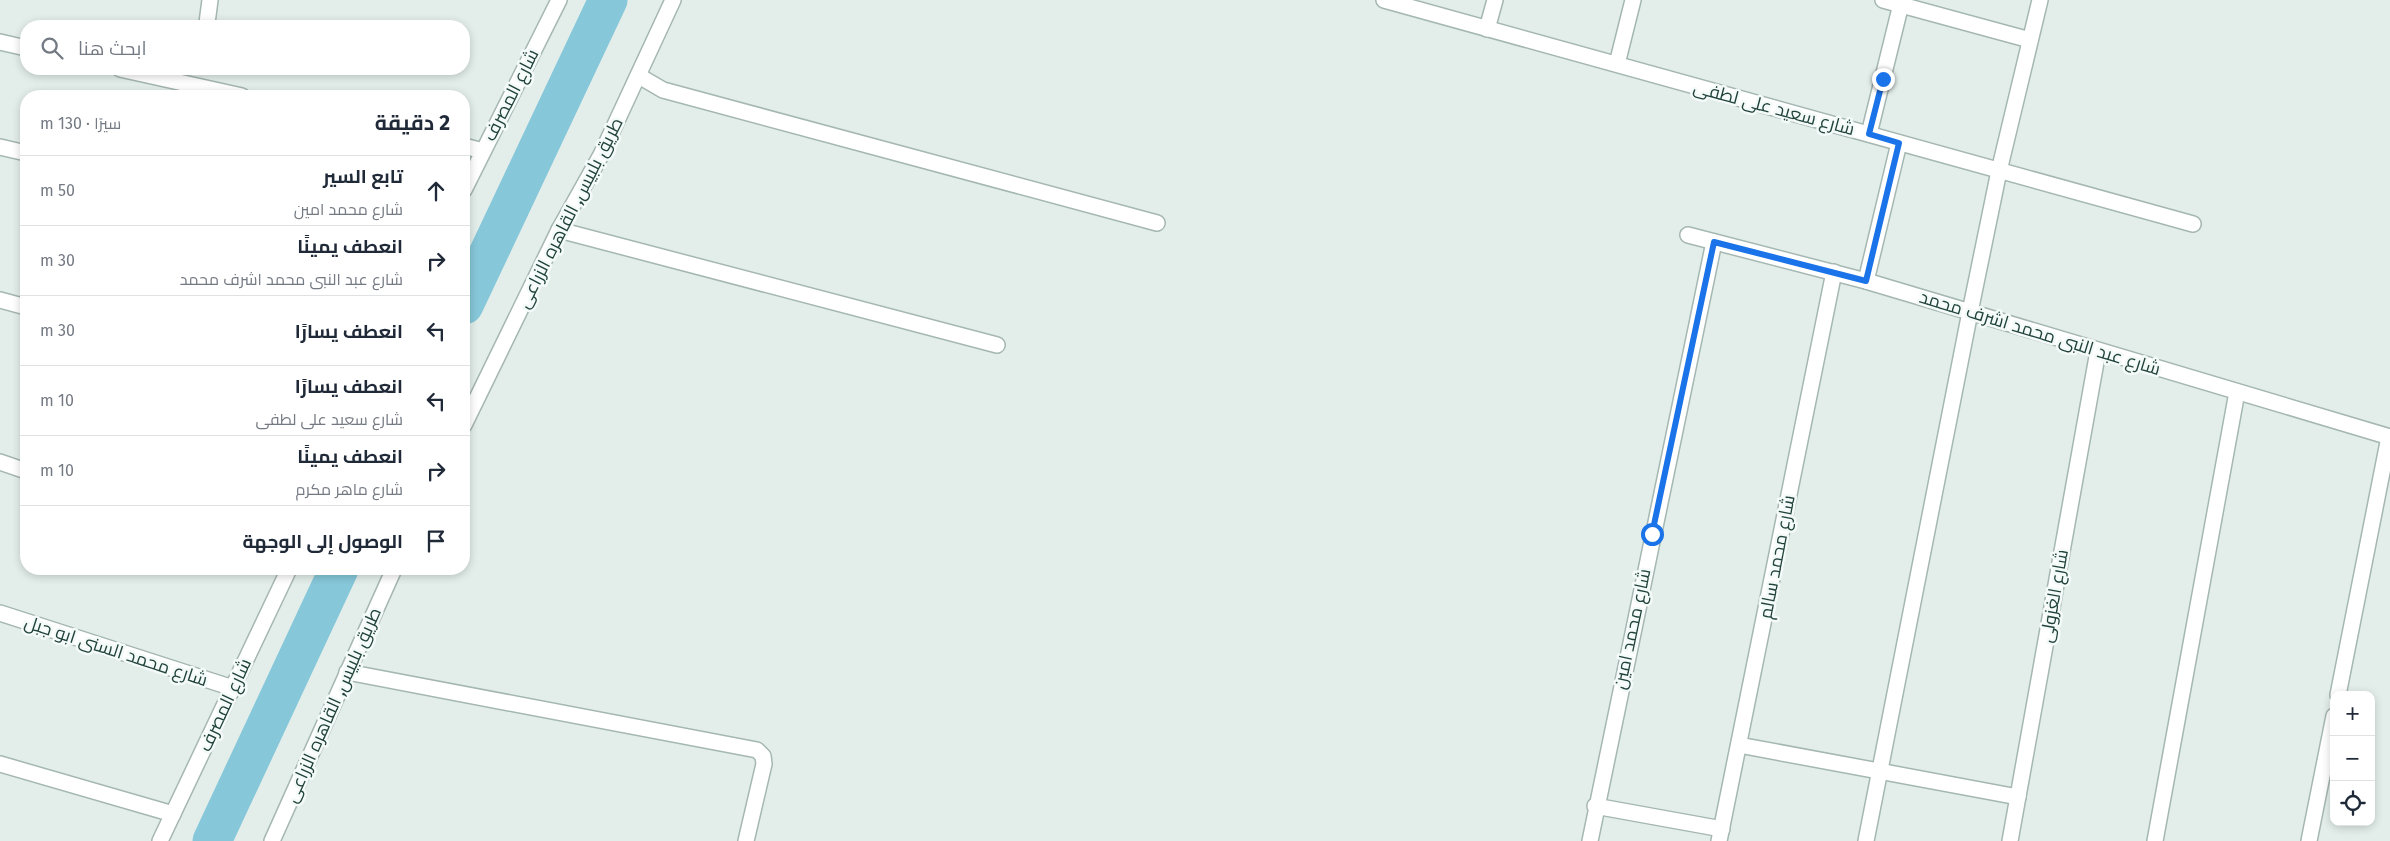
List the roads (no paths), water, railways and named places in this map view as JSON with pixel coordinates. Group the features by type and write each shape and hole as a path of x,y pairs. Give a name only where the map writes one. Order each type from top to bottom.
{"street":[{"path":"207,20 210,0"},
{"name":"شارع المصرف","path":"470,178 559,0"},
{"name":"طريق بلبيس, القاهره الزراعى","path":"470,413 559,230 601,155 673,0"},
{"name":"شارع سعيد على لطفى","path":"1384,0 2193,224"},
{"path":"1487,29 1495,0"},
{"path":"1616,64 1633,0"},
{"path":"1883,0 1902,2 2030,40"},
{"path":"1866,841 1999,171 2040,0"},
{"path":"1869,134 1902,2"},
{"path":"0,42 20,47"},
{"path":"147,75 215,90"},
{"path":"639,76 663,90 1157,223"},
{"path":"1866,281 1899,143"},
{"path":"0,147 20,152"},
{"path":"470,148 483,151"},
{"path":"559,230 997,345"},
{"name":"شارع عبد النبى محمد اشرف محمد","path":"1688,235 1866,281 2389,437"},
{"name":"شارع محمد امين","path":"1590,841 1595,806 1714,242"},
{"name":"شارع محمد سالم","path":"1720,835 1834,272"},
{"path":"0,300 20,305"},
{"name":"شارع الغزولى","path":"2010,841 2098,351"},
{"path":"2155,841 2237,392"},
{"path":"2339,691 2389,437"},
{"path":"0,462 20,469"},
{"name":"شارع المصرف","path":"160,841 286,575"},
{"name":"طريق بلبيس, القاهره الزراعى","path":"272,841 391,575"},
{"name":"شارع محمد السنى ابو جبل","path":"0,614 233,688"},
{"path":"347,672 757,750 764,760 746,841"},
{"path":"2309,841 2330,736"},
{"path":"1739,745 2018,797"},
{"path":"0,764 173,814"},
{"path":"1595,806 1720,835"}],"waterway":[{"path":"470,292 608,0"},
{"path":"212,841 336,575"}]}
